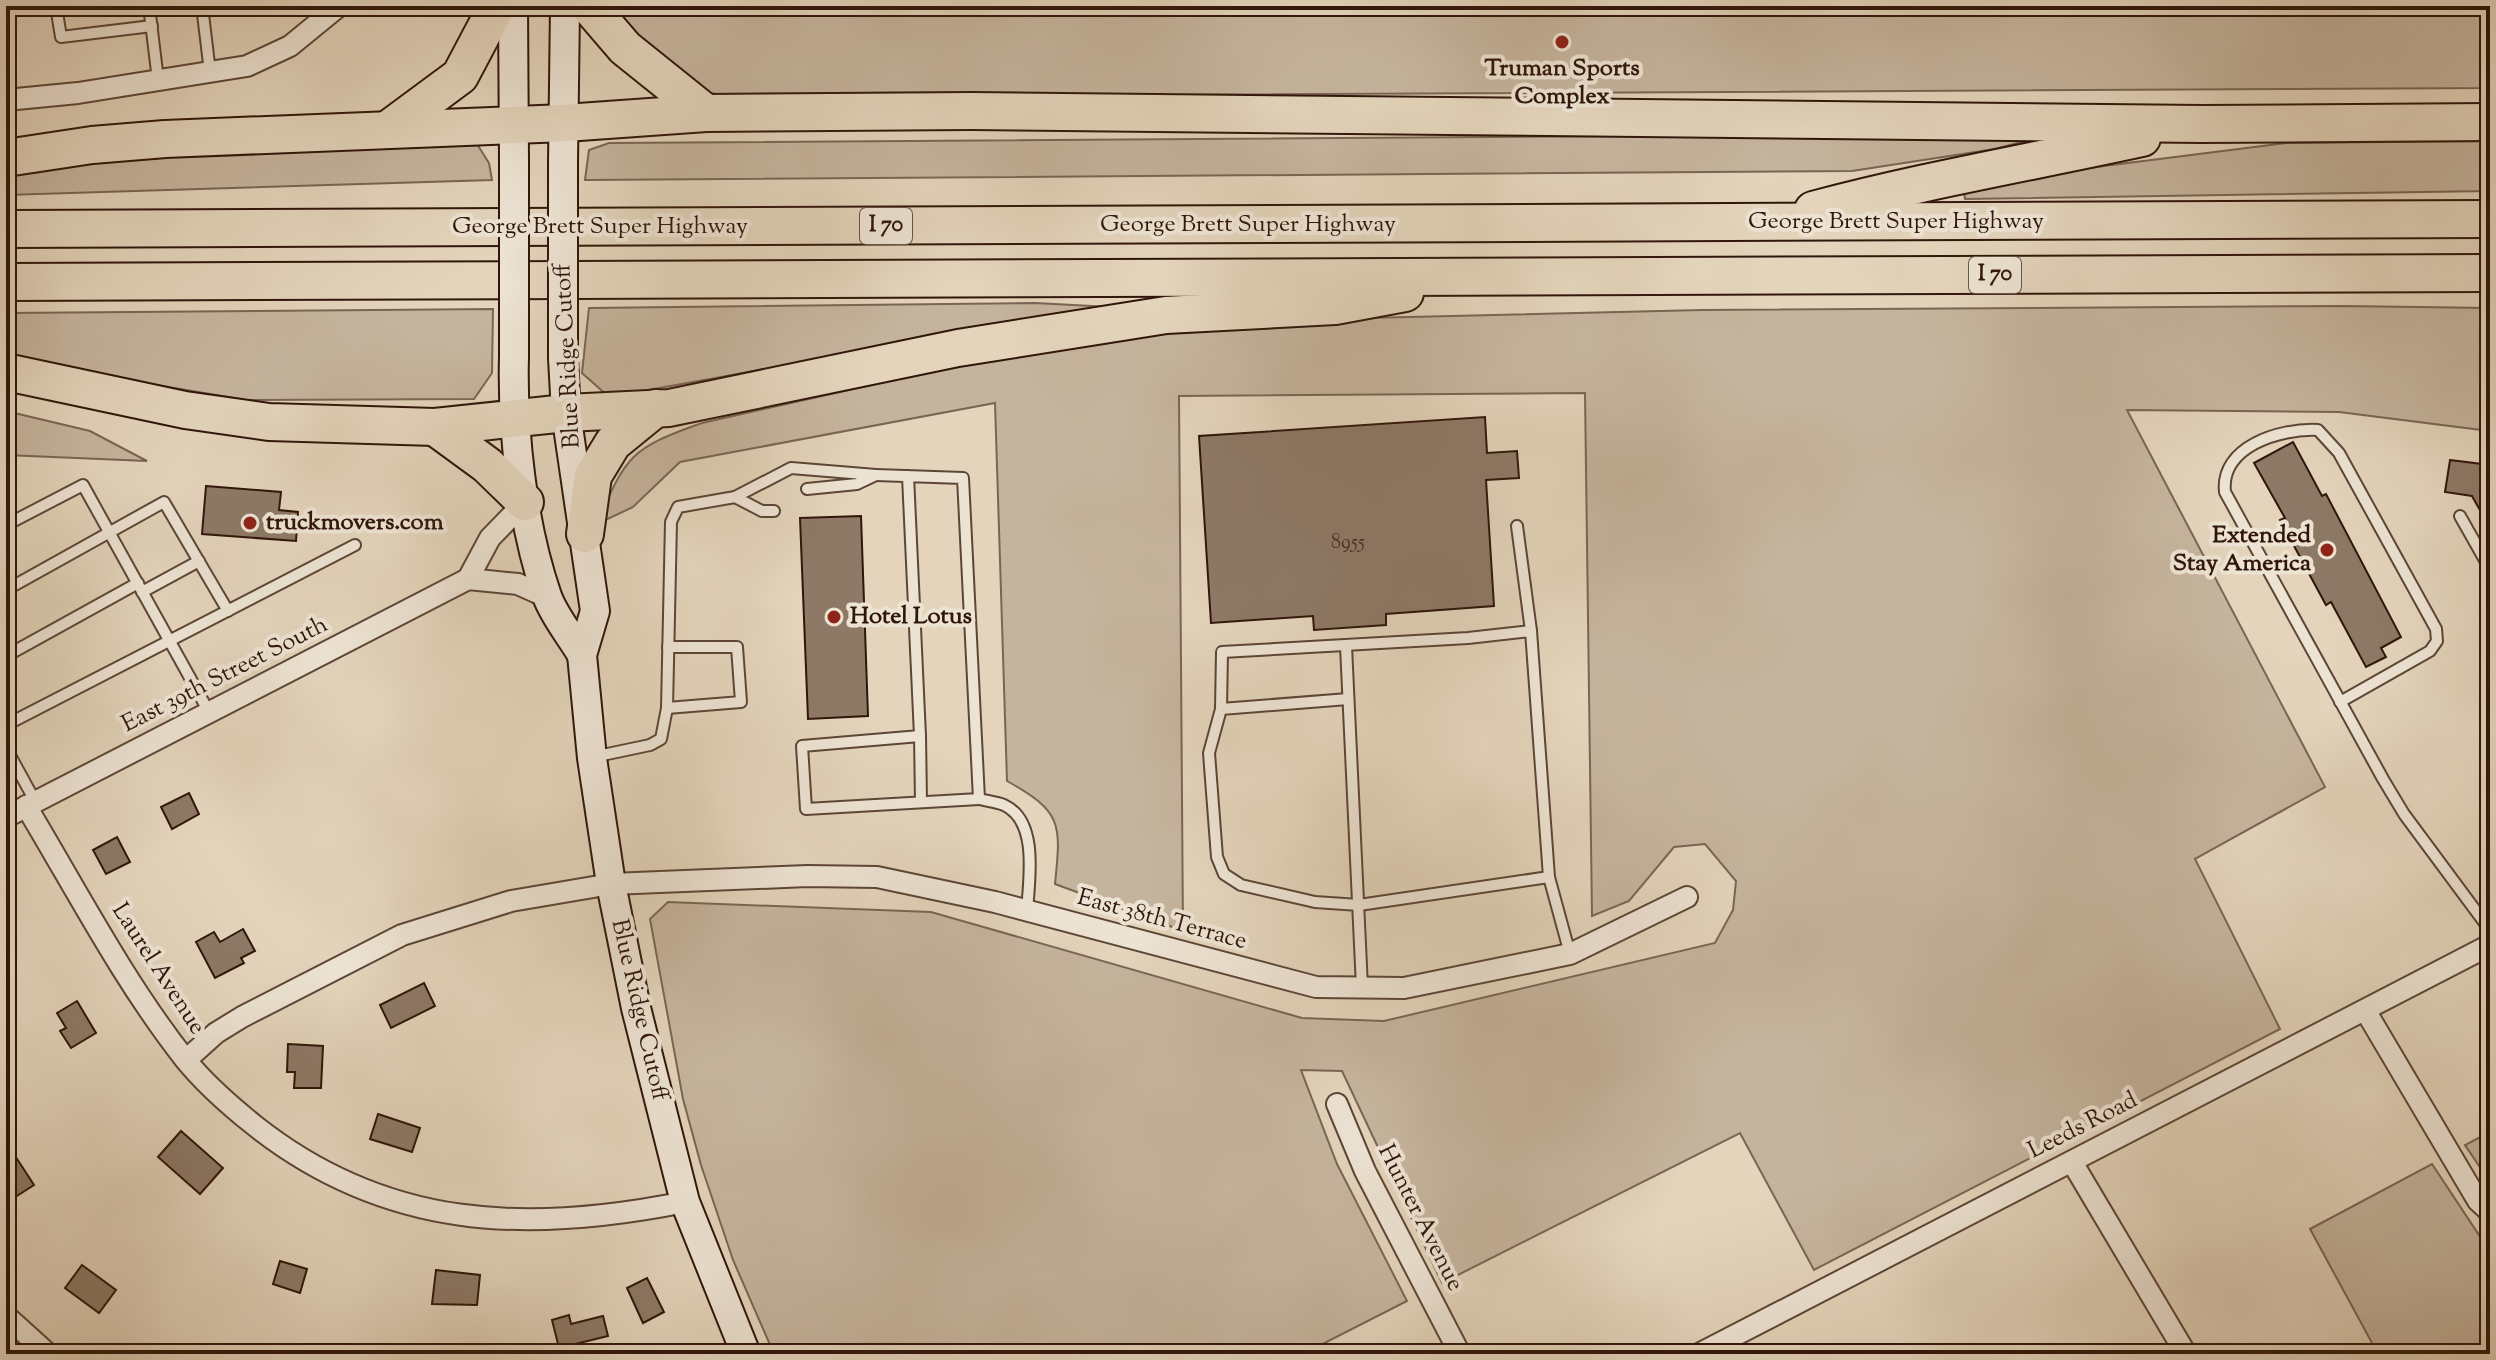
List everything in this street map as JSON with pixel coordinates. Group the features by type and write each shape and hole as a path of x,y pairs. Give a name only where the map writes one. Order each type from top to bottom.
{"highway":[{"path":"387,131 460,76 489,28 497,6"},
{"path":"589,6 625,48 706,113"},
{"path":"6,158 92,145 165,139 565,123 706,113 985,111 2202,124 2490,122"},
{"path":"1765,223 1903,186 2014,167 2202,124"},
{"name":"George Brett Super Highway","path":"6,229 2490,219"},
{"name":"I 70","path":"6,282 2490,273"},
{"path":"6,372 185,410 258,420 435,427 566,413 656,408 958,348 1151,317 1335,306 1501,277"},
{"path":"585,534 593,476 613,443 656,408"},
{"path":"435,427 487,465 525,502"}],"main road":[{"name":"Blue Ridge Cutoff","path":"513,6 513,419 525,502 547,597 582,655"},
{"name":"Blue Ridge Cutoff","path":"565,6 563,358 566,413 595,611 582,655 592,758 611,884 636,1008 685,1202 746,1354"}],"street":[{"path":"6,100 247,66 290,46 339,6"},
{"path":"525,502 490,538 468,579 518,584 547,597"},
{"name":"East 39th Street South","path":"16,811 468,579"},
{"name":"Laurel Avenue","path":"16,811 144,1004 186,1060 229,1104 283,1148 343,1183 390,1200 464,1216 531,1221 607,1216 685,1202"},
{"name":"East 38th Terrace","path":"186,1060 216,1033 242,1017 402,935 511,901 611,884 877,877 1027,911 1316,987 1404,988 1570,954 1687,897"},
{"name":"Leeds Road","path":"1699,1354 2490,945"},
{"path":"2365,1010 2478,1201 2490,1212"},
{"name":"Hunter Avenue","path":"1337,1104 1365,1171 1460,1354"},
{"path":"2072,1162 2186,1354"},
{"path":"6,1316 48,1354"}],"lane":[{"path":"56,6 61,37 152,26"},
{"path":"149,6 158,80"},
{"path":"202,6 210,72"},
{"path":"2340,702 2430,651 2437,641 2436,629 2339,453 2318,430 2299,429 2251,446 2231,459 2223,476 2225,492 2340,702 2404,814 2490,930"},
{"path":"592,758 650,745 661,739 667,708 671,522 678,507 735,497 791,468 963,478 979,799"},
{"path":"807,489 857,484 876,475"},
{"path":"908,476 921,802"},
{"path":"6,525 83,485 209,712"},
{"path":"735,497 762,511 774,511"},
{"path":"6,590 108,530 164,502 228,611"},
{"path":"2460,516 2490,569"},
{"path":"1517,526 1531,631 1549,877 1570,954"},
{"path":"6,725 355,545"},
{"path":"6,656 199,561"},
{"path":"1531,631 1346,646 1222,652 1221,709 1209,753 1217,857 1224,874 1241,885 1315,902 1359,905 1549,877"},
{"path":"1346,646 1362,987"},
{"path":"667,708 741,702 737,647 668,647"},
{"path":"1221,709 1348,699"},
{"path":"920,736 802,746 806,809 979,799 1006,805 1024,827 1030,872 1027,911"},
{"path":"6,748 16,811"}],"shaded area":[{"name":"Truman Sports Complex","path":"609,6 2490,6 2490,88 734,97 692,90 653,64"},
{"path":"2055,133 1995,149 1852,171 585,180 589,150 609,143"},
{"path":"2490,141 2490,191 1965,199 1964,192 2088,168 2286,143"},
{"path":"477,144 489,163 492,180 6,195 6,169 65,158"},
{"path":"1035,303 1111,307 609,397 582,373 589,308"},
{"path":"2490,308 2490,431 2339,412 2127,410 2325,787 2195,859 2280,1029 1814,1270 1740,1133 1442,1283 1342,1071 1301,1070 1337,1164 1407,1301 1303,1354 774,1354 733,1260 683,1099 650,919 668,902 931,912 1302,1018 1384,1021 1715,943 1733,910 1736,881 1705,844 1674,847 1629,901 1592,916 1585,393 1179,396 1183,931 1055,884 1058,847 1054,822 1039,802 1007,781 995,403 680,462 633,507 597,524 624,468 645,448 702,423 1107,332 1280,320 1702,310"},
{"path":"493,309 492,373 474,399 246,400 6,360 6,313"},
{"path":"6,411 90,431 147,461 6,455"},
{"path":"2490,1132 2490,1182 2465,1145"},
{"path":"2432,1164 2479,1235 2490,1245 2490,1354 2378,1354 2310,1229"}],"building":[{"path":"1485,417 1487,453 1517,451 1519,478 1486,480 1494,606 1386,614 1386,625 1314,630 1313,616 1211,623 1199,436"},
{"name":"Extended Stay America","path":"2293,442 2322,496 2326,494 2401,637 2381,648 2386,657 2366,667 2331,602 2326,605 2280,520 2285,518 2254,463"},
{"path":"2450,460 2490,465 2490,528 2472,496 2445,492"},
{"name":"truckmovers.com","path":"206,486 281,492 279,510 298,512 296,541 202,534"},
{"name":"Hotel Lotus","path":"861,516 868,716 808,719 800,518"},
{"path":"189,793 199,814 172,829 161,807"},
{"path":"117,837 130,862 106,874 93,850"},
{"path":"243,929 255,951 241,958 244,963 215,978 196,942 214,932 220,942"},
{"path":"424,983 435,1006 391,1028 380,1005"},
{"path":"77,1001 96,1033 71,1048 60,1031 66,1028 57,1013"},
{"path":"288,1044 323,1046 321,1088 294,1088 295,1072 287,1072"},
{"path":"378,1114 420,1128 412,1152 370,1139"},
{"path":"181,1131 223,1168 200,1194 158,1157"},
{"path":"6,1142 34,1185 6,1203"},
{"path":"280,1261 307,1269 300,1293 273,1284"},
{"path":"82,1265 116,1290 99,1313 65,1288"},
{"path":"436,1270 480,1275 477,1305 432,1304"},
{"path":"647,1278 664,1312 643,1323 627,1288"},
{"path":"569,1315 571,1324 603,1316 608,1336 559,1348 552,1320"}],"place":[{"name":"Truman Sports Complex","path":"1562,42"},
{"name":"truckmovers.com","path":"250,523"},
{"name":"Extended Stay America","path":"2327,550"},
{"name":"Hotel Lotus","path":"834,617"}]}
